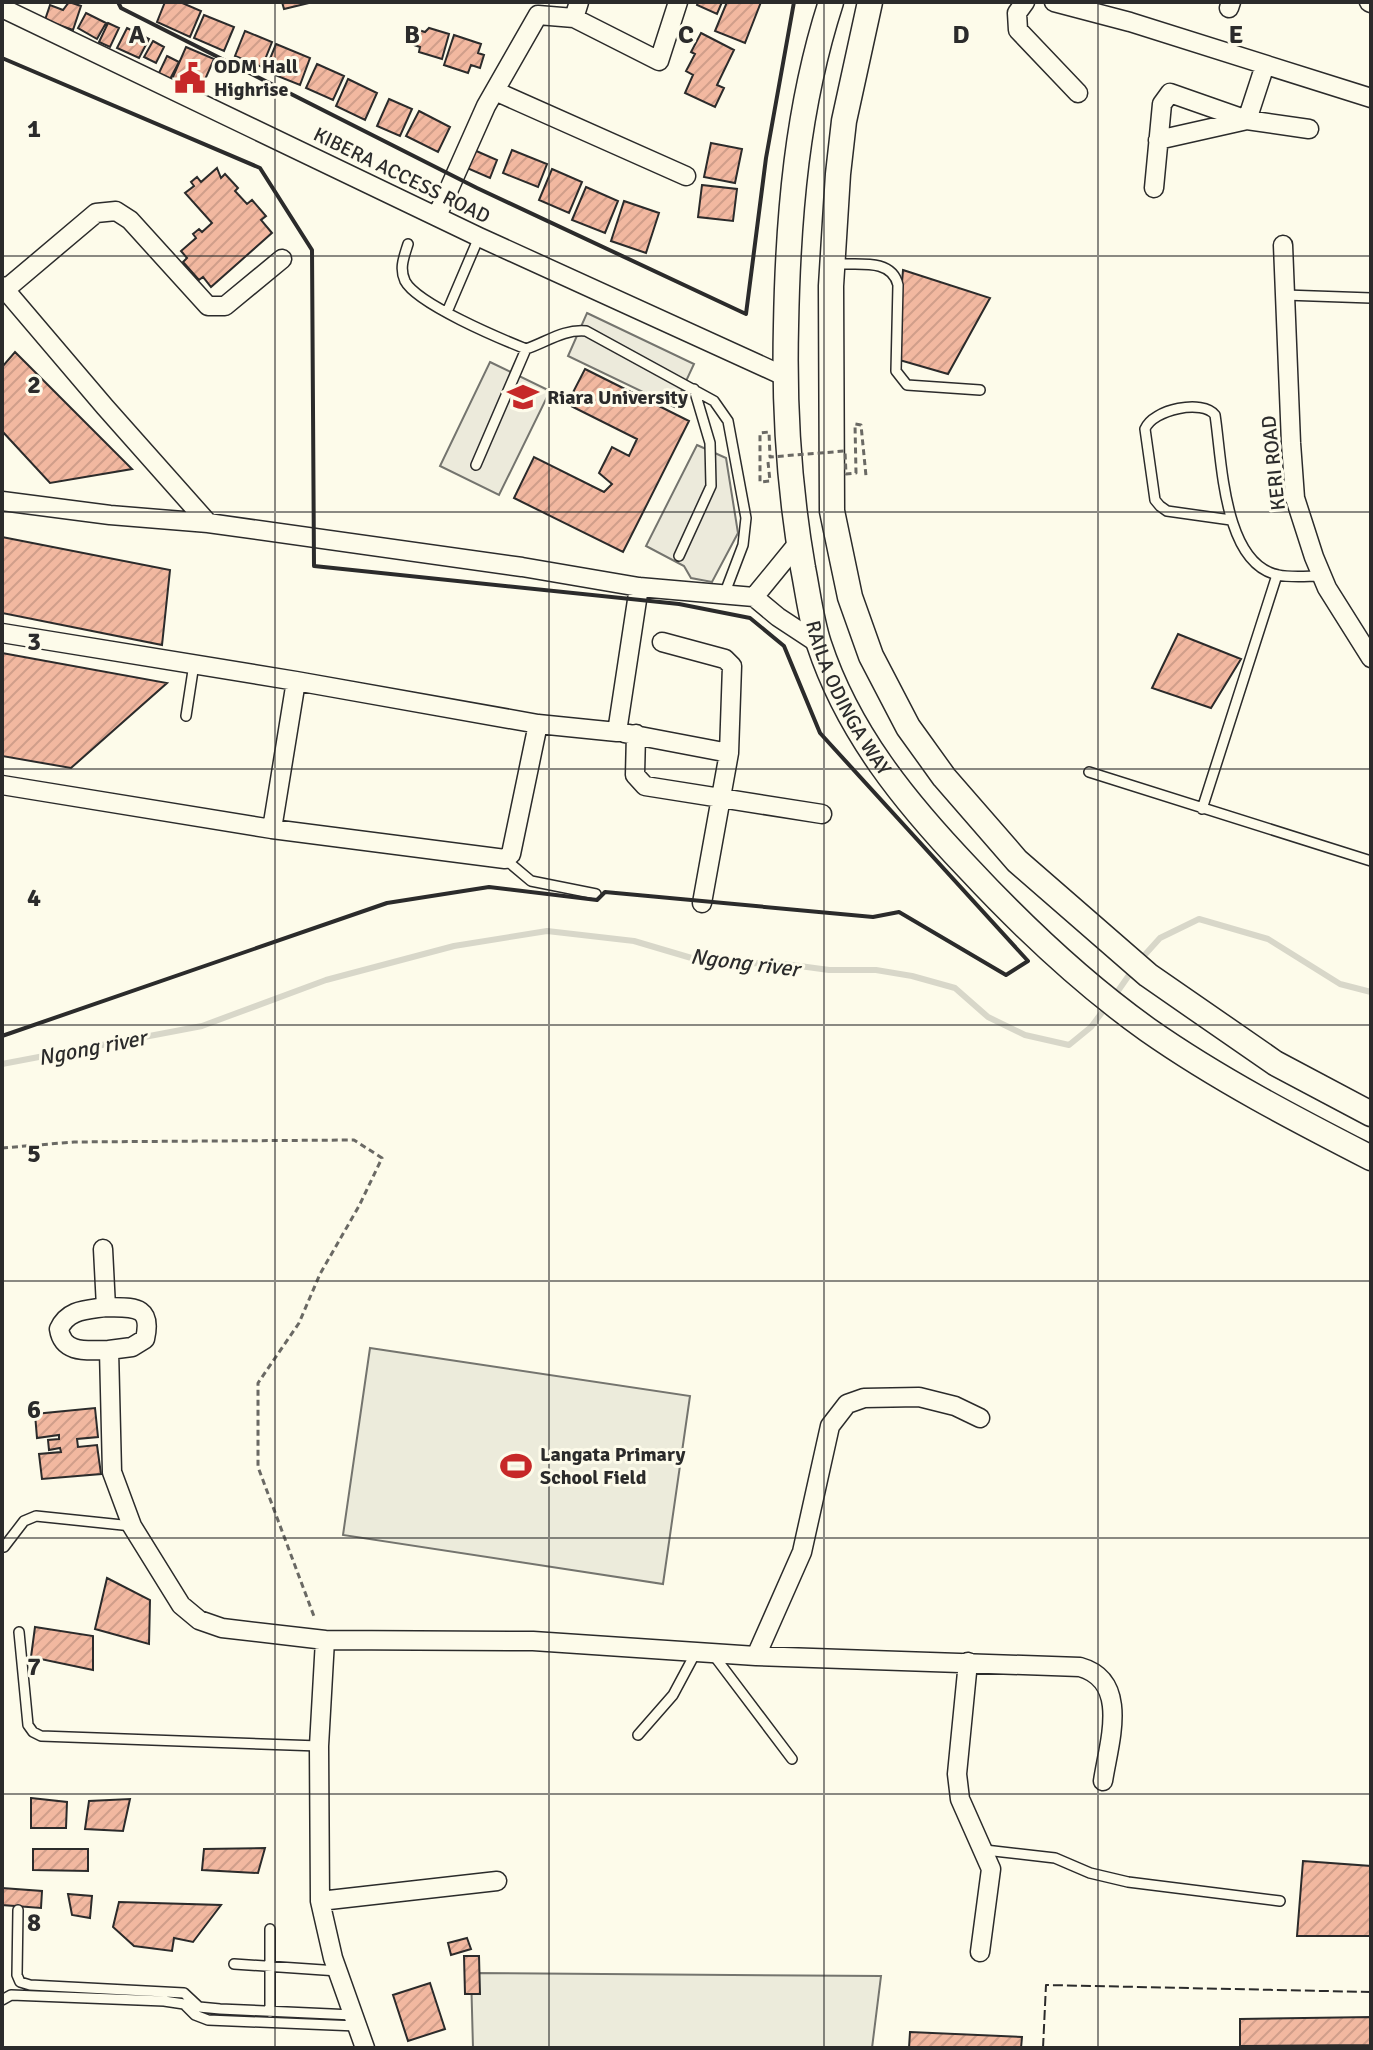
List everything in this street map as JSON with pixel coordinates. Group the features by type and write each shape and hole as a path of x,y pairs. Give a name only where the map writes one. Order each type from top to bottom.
{"main road":[{"name":"RAILA ODINGA WAY","path":"831,2 813,69 795,159 788,245 784,376 799,542 819,644 842,702 890,779 924,822 1005,907 1063,962 1119,1008 1217,1075 1371,1158"},
{"name":"RAILA ODINGA WAY","path":"870,2 844,121 832,264 832,511 850,597 871,656 908,727 944,777 1017,861 1148,975 1275,1063 1371,1114"}],"street":[{"path":"437,216 486,106 538,15 576,10 659,61 678,2"},
{"path":"1025,2 1017,13 1015,22 1018,30 1078,93"},
{"path":"1054,2 1130,22 1371,98"},
{"path":"1130,22 1131,2"},
{"name":"KIBERA ACCESS ROAD","path":"2,8 479,237 784,376"},
{"path":"1247,120 1265,65"},
{"path":"495,91 686,176"},
{"path":"1154,188 1162,104 1170,93 1247,120 1309,129"},
{"path":"1158,140 1247,120"},
{"path":"208,523 4,288 96,213 116,211 130,220 208,306 225,306 282,259"},
{"name":"KERI ROAD","path":"1283,245 1295,498 1322,576 1371,658"},
{"path":"2,501 110,515 208,523 522,567 639,587 754,597 819,644"},
{"path":"754,597 799,542"},
{"path":"639,587 626,733 635,775 645,786 822,814"},
{"path":"2,633 538,724 626,733 729,753"},
{"path":"662,642 725,659 732,666 729,753 702,903"},
{"path":"272,829 296,681"},
{"path":"2,785 272,829 505,859 511,854 538,724"},
{"path":"103,1249 106,1307"},
{"path":"106,1307 137,1308 147,1321 145,1339 132,1347 109,1350 74,1350 66,1345 59,1329 63,1319 72,1313 106,1307"},
{"path":"109,1350 112,1472 132,1526 181,1605 199,1620 222,1628 325,1640 533,1641 756,1656 1080,1667 1094,1671 1106,1683 1114,1706 1103,1781"},
{"path":"756,1656 802,1552 830,1426 847,1404 864,1398 919,1397 955,1406 980,1418"},
{"path":"325,1640 319,1746 320,1901 338,1971 365,2048"},
{"path":"968,1662 957,1774 960,1799 991,1869 980,1952"},
{"path":"320,1901 497,1881"}],"lane":[{"path":"447,312 479,237"},
{"path":"408,244 401,267 409,287 477,329 526,349 545,343 565,331 586,331 714,401 728,421 746,518 743,545 724,595"},
{"path":"832,264 884,266 896,276 896,371 899,379 907,385 980,390"},
{"path":"1285,295 1371,298"},
{"path":"476,465 526,349"},
{"path":"679,556 711,486 710,443 694,389"},
{"path":"1231,520 1167,511 1155,500 1145,429 1152,418 1161,413 1204,406 1215,415 1231,520 1241,546 1262,568 1277,575 1322,576"},
{"path":"1202,809 1277,575"},
{"path":"186,716 194,664"},
{"path":"1089,772 1371,861"},
{"path":"505,859 531,881 596,894"},
{"path":"4,1547 24,1521 36,1516 132,1526"},
{"path":"19,1632 28,1725 41,1736 319,1746"},
{"path":"638,1735 704,1653 792,1759"},
{"path":"985,1850 1055,1858 1090,1873 1128,1882 1280,1901"},
{"path":"18,1910 17,1975 20,1982 184,1993 199,2007 355,2021"},
{"path":"270,1929 270,2012"},
{"path":"234,1964 338,1971"},
{"path":"2,2000 11,1995 164,2001 184,2004 195,2015 208,2020 355,2021"}],"path":[{"path":"768,462 770,481 760,482 760,433 769,432 770,457 845,451 846,474 856,473 855,424 861,425 866,476"},
{"path":"2,1148 74,1142 354,1140 382,1158 320,1274 299,1323 258,1383 258,1467 304,1593 325,1640"}],"shaded area":[{"path":"587,313 694,364 674,407 568,356"},
{"path":"490,362 550,391 499,495 440,466"},
{"path":"697,445 726,458 738,533 712,582 691,578 684,566 646,546"},
{"name":"Langata Primary School Field","path":"370,1348 690,1396 663,1584 343,1535"},
{"path":"471,1973 881,1976 872,2048 473,2048"}],"building":[{"path":"69,2 81,6 73,30 45,20 50,5 63,10"},
{"path":"165,2 180,2 201,11 190,37 157,22"},
{"path":"282,2 313,2 284,9"},
{"path":"698,2 722,2 717,14 697,5"},
{"path":"727,2 761,2 745,43 715,31"},
{"path":"86,13 106,23 97,39 78,28"},
{"path":"204,15 234,27 224,51 194,38"},
{"path":"108,23 119,28 110,47 99,42"},
{"path":"127,28 149,39 139,58 117,48"},
{"path":"412,28 425,32 429,28 449,34 442,59 419,52 420,47 408,43"},
{"path":"245,31 272,42 262,67 235,56"},
{"path":"701,33 734,50 717,85 724,88 715,107 685,93 693,75 686,71 695,54 691,52"},
{"path":"454,35 481,44 478,53 484,55 480,68 471,65 468,73 444,65"},
{"path":"153,41 164,47 156,63 144,57"},
{"path":"276,44 310,58 300,85 265,71"},
{"path":"186,47 214,59 200,91 172,79"},
{"path":"167,56 179,62 169,81 158,75"},
{"path":"317,64 344,76 333,100 306,88"},
{"path":"348,79 377,93 365,120 336,106"},
{"path":"389,99 412,109 400,136 377,126"},
{"path":"419,111 450,127 438,152 406,136"},
{"path":"711,143 742,149 735,183 704,177"},
{"path":"474,150 497,160 490,178 467,168"},
{"path":"512,150 547,164 538,187 503,173"},
{"path":"217,168 221,178 225,174 238,188 235,191 247,204 252,200 266,216 261,220 272,233 211,287 203,277 199,280 183,262 187,258 181,251 196,238 193,234 199,229 202,232 212,223 185,193 194,186 191,182 197,177 201,182"},
{"path":"552,169 582,182 569,213 539,200"},
{"path":"702,185 737,189 733,221 698,217"},
{"path":"586,187 618,201 605,233 572,220"},
{"path":"624,201 659,213 646,253 611,241"},
{"path":"903,270 990,298 948,374 896,359"},
{"path":"15,352 132,469 50,483 2,431 2,367"},
{"path":"585,369 689,421 623,552 514,498 534,457 604,492 612,484 599,473 612,447 629,456 637,439 567,404"},
{"path":"2,537 170,570 162,645 2,613"},
{"path":"1178,634 1241,659 1211,708 1152,688"},
{"path":"2,653 167,683 71,768 2,756"},
{"path":"95,1408 98,1437 77,1439 78,1447 97,1445 101,1474 42,1479 39,1454 61,1452 60,1448 49,1450 48,1440 59,1439 59,1435 37,1438 35,1414"},
{"path":"107,1578 150,1600 149,1644 95,1629"},
{"path":"35,1627 93,1636 93,1670 31,1657"},
{"path":"31,1798 67,1802 66,1828 31,1828"},
{"path":"130,1799 123,1831 85,1829 89,1801"},
{"path":"265,1848 258,1873 202,1870 204,1849"},
{"path":"33,1849 88,1849 88,1871 33,1870"},
{"path":"1303,1861 1371,1866 1371,1936 1297,1936"},
{"path":"2,1888 42,1891 41,1908 2,1905"},
{"path":"68,1894 92,1896 90,1918 72,1915"},
{"path":"119,1902 221,1905 193,1942 174,1938 172,1951 134,1946 113,1927"},
{"path":"467,1938 471,1949 451,1955 448,1943"},
{"path":"464,1956 479,1956 480,1994 465,1994"},
{"path":"430,1983 445,2029 408,2041 393,1995"},
{"path":"1371,2017 1371,2045 1240,2046 1240,2019"},
{"path":"910,2032 1022,2037 1021,2048 909,2048"}],"waterway":[{"name":"Ngong river","path":"1141,959 1160,938 1199,919 1268,939 1340,984 1371,992"},
{"name":"Ngong river","path":"2,1064 202,1026 326,980 454,946 547,931 634,941 705,962 876,970 912,976 955,988 988,1017 1025,1035 1069,1045 1091,1027 1106,1007"},
{"name":"Ngong river","path":"1113,998 1134,968"}],"fence":[{"path":"1043,2048 1046,1985 1371,1992"}],"wall":[{"path":"118,2 121,8 477,188 746,314 766,158 794,2"},
{"path":"2,58 260,168 312,250 314,566 679,604 750,618 784,646 820,733 1028,961 1006,975 899,912 873,917 605,892 597,900 489,887 387,903 2,1036"}],"place":[{"name":"ODM Hall Highrise","path":"190,78"},
{"name":"Riara University","path":"523,397"},
{"name":"Langata Primary School Field","path":"516,1466"}]}
